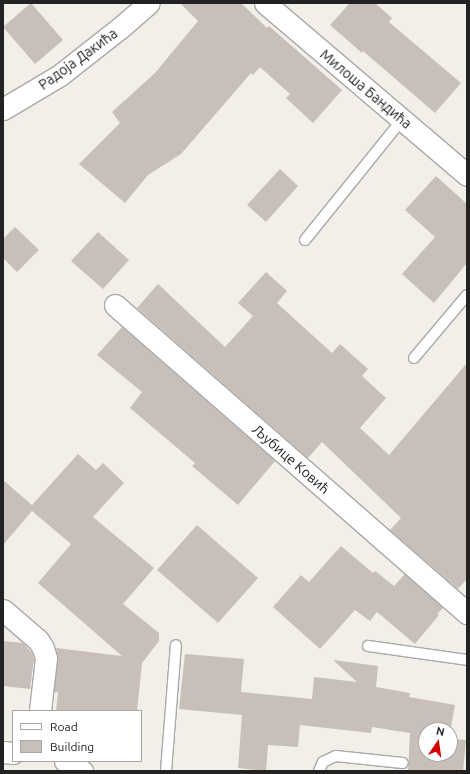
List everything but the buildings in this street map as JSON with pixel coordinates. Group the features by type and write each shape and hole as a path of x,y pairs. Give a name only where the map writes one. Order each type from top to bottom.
{"street":[{"name":"Радоја Дакића","path":"5,105 60,75 149,3"},
{"name":"Милоша Бандића","path":"265,3 467,175"},
{"name":"Љубице Ковић","path":"115,305 467,612"},
{"path":"3,610 38,640 43,648 46,658 40,710"},
{"path":"67,762 82,771"}],"lane":[{"path":"304,240 402,120"},
{"path":"414,358 467,295"},
{"path":"166,771 176,645"},
{"path":"368,646 467,660"},
{"path":"319,771 323,762 336,756 403,763"},
{"path":"60,771 64,762"}]}
